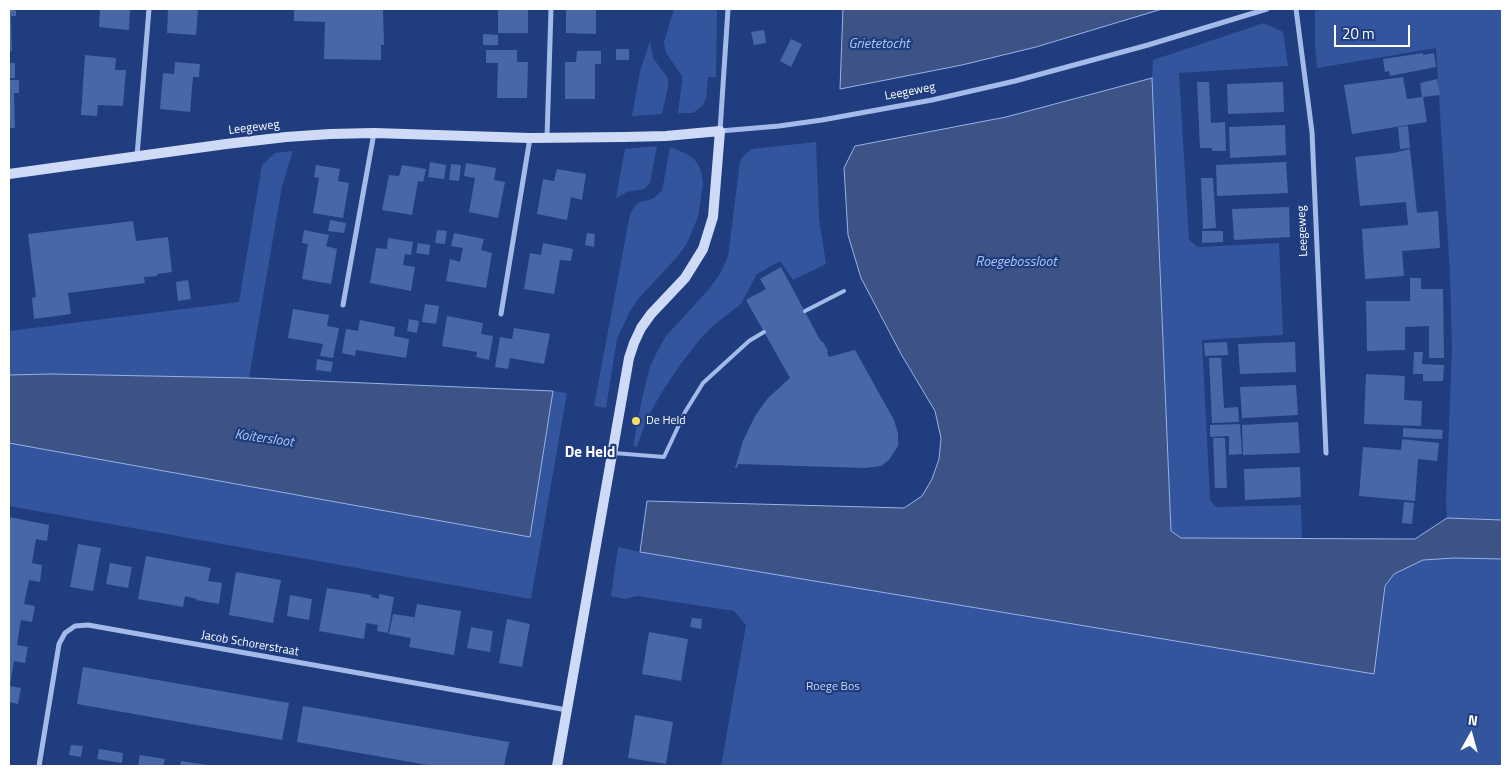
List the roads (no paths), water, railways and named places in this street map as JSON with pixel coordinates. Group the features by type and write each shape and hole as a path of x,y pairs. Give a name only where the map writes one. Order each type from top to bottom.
{"main road":[{"name":"Leegeweg","path":"9,174 286,137 374,133 530,138 640,137 720,131"},
{"path":"558,766 629,358 641,328 651,314 685,278 703,249 713,217 720,131"}],"street":[{"path":"137,157 149,9"},
{"path":"547,138 551,9"},
{"path":"720,131 728,9"},
{"name":"Leegeweg","path":"720,131 822,120 932,100 1015,81 1100,58 1267,9"},
{"name":"Leegeweg","path":"1296,9 1312,132 1326,453"},
{"path":"343,305 374,133"},
{"path":"500,314 530,138"},
{"name":"Jacob Schorerstraat","path":"39,766 59,644 65,633 75,626 88,625 567,710"}],"lane":[{"path":"805,311 844,292"},
{"path":"612,453 664,457 685,412 703,383 748,341 764,332"}],"water":[{"name":"Grietetocht","path":"843,9 1162,9 1036,47 962,65 840,89"},
{"name":"Roegebossloot","path":"1152,78 1171,531 1181,538 1415,539 1447,518 1502,520 1502,559 1454,558 1423,560 1394,574 1385,586 1374,674 640,552 647,501 904,508 922,496 932,479 939,459 941,438 935,411 901,354 861,278 848,235 844,168 855,146 1006,117"},
{"name":"Koitersloot","path":"51,374 249,378 553,391 530,537 9,443 9,375"}],"place":[{"name":"De Held","path":"636,421"}],"district":[{"name":"De Held","path":"590,453"}],"park label":[{"name":"Roege Bos","path":"833,687"}]}
